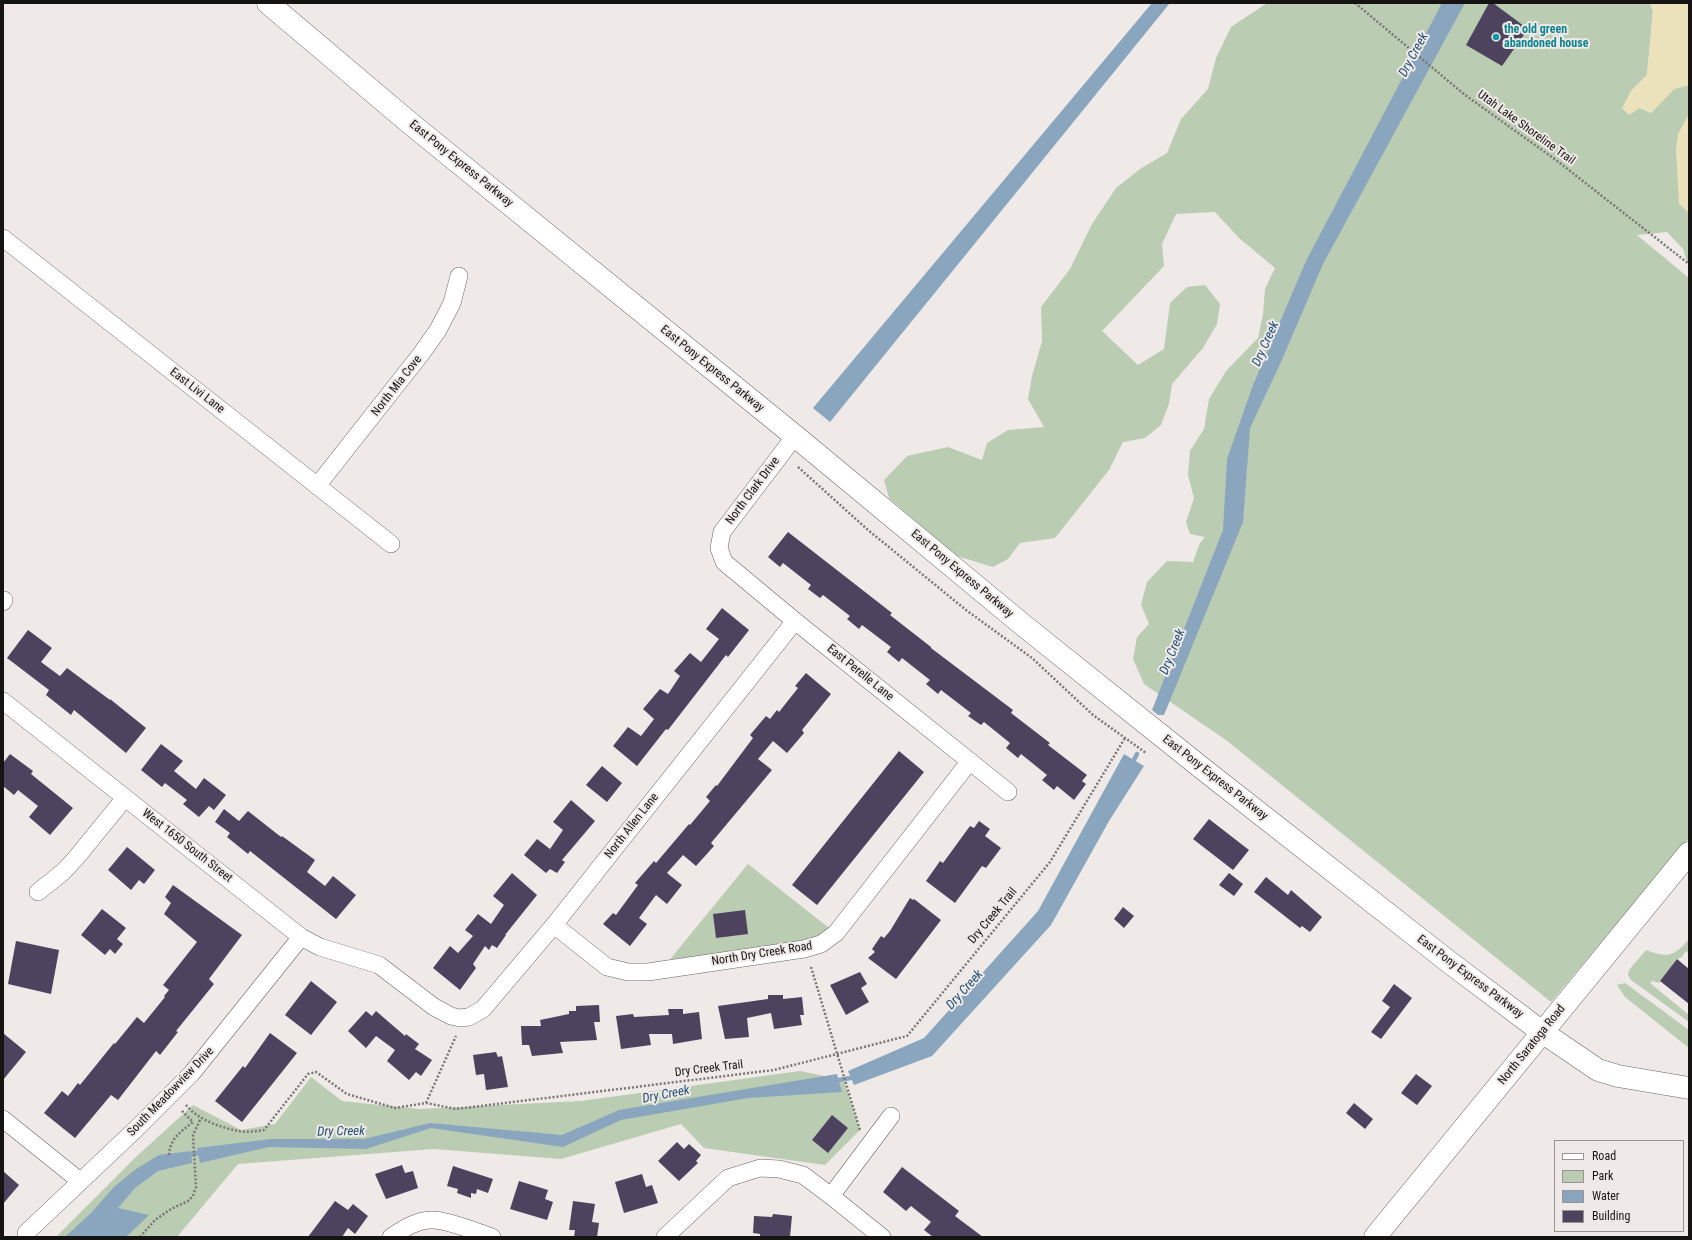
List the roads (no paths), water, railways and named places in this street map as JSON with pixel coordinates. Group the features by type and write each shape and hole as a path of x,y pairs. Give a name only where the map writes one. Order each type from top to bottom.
{"street":[{"name":"East Pony Express Parkway","path":"268,3 412,124 795,436 1023,625 1203,769 1449,962 1542,1032 1598,1070 1618,1076 1689,1088"},
{"name":"East Livi Lane","path":"3,238 391,544"},
{"name":"North Mia Cove","path":"317,486 421,354 438,330 452,303 459,276"},
{"name":"North Clark Drive","path":"719,548 720,535 722,532 795,436"},
{"name":"East Perelle Lane","path":"719,548 727,566 1008,792"},
{"name":"North Allen Lane","path":"460,1018 469,1016 483,1009 554,925 795,621"},
{"name":"West 1650 South Street","path":"3,700 301,937 320,947 346,954 383,968 434,1007 451,1016 460,1018"},
{"name":"North Dry Creek Road","path":"554,925 608,966 628,972 648,972 804,949 821,944 836,933 970,761"},
{"path":"38,892 63,872 76,858 125,798"},
{"name":"North Saratoga Road","path":"1375,1237 1689,853"},
{"name":"South Meadowview Drive","path":"26,1233 136,1129 192,1073 301,937"},
{"path":"832,1196 891,1116"},
{"path":"3,1119 80,1181"},
{"path":"665,1237 728,1178 760,1168 779,1168 803,1175 832,1196 882,1237"},
{"path":"391,1237 402,1229 416,1223 433,1220 462,1226 492,1237"}],"water":[{"path":"1152,3 1170,3 830,422 813,408"},
{"path":"1442,3 1465,3 1323,264 1281,362 1250,428 1243,522 1164,715 1158,715 1152,710 1223,530 1227,459 1253,385 1306,261"},
{"path":"1124,754 1144,766 1109,821 1051,925 932,1056 854,1085 848,1071 924,1038 1038,911"},
{"path":"837,1074 842,1092 748,1098 621,1120 563,1147 431,1128 366,1149 269,1147 200,1163 197,1148 271,1139 364,1139 430,1123 562,1135 619,1110"},
{"path":"191,1151 192,1163 158,1171 135,1188 118,1208 149,1215 126,1237 65,1237 91,1213 114,1187 136,1169 159,1155"}],"waterway":[{"name":"Dry Creek","path":"1132,764 1137,754"},
{"name":"Dry Creek","path":"832,1081 857,1077"},
{"name":"Dry Creek","path":"187,1155 203,1152"}],"place":[{"name":"the old green abandoned house","path":"1496,37"}]}
